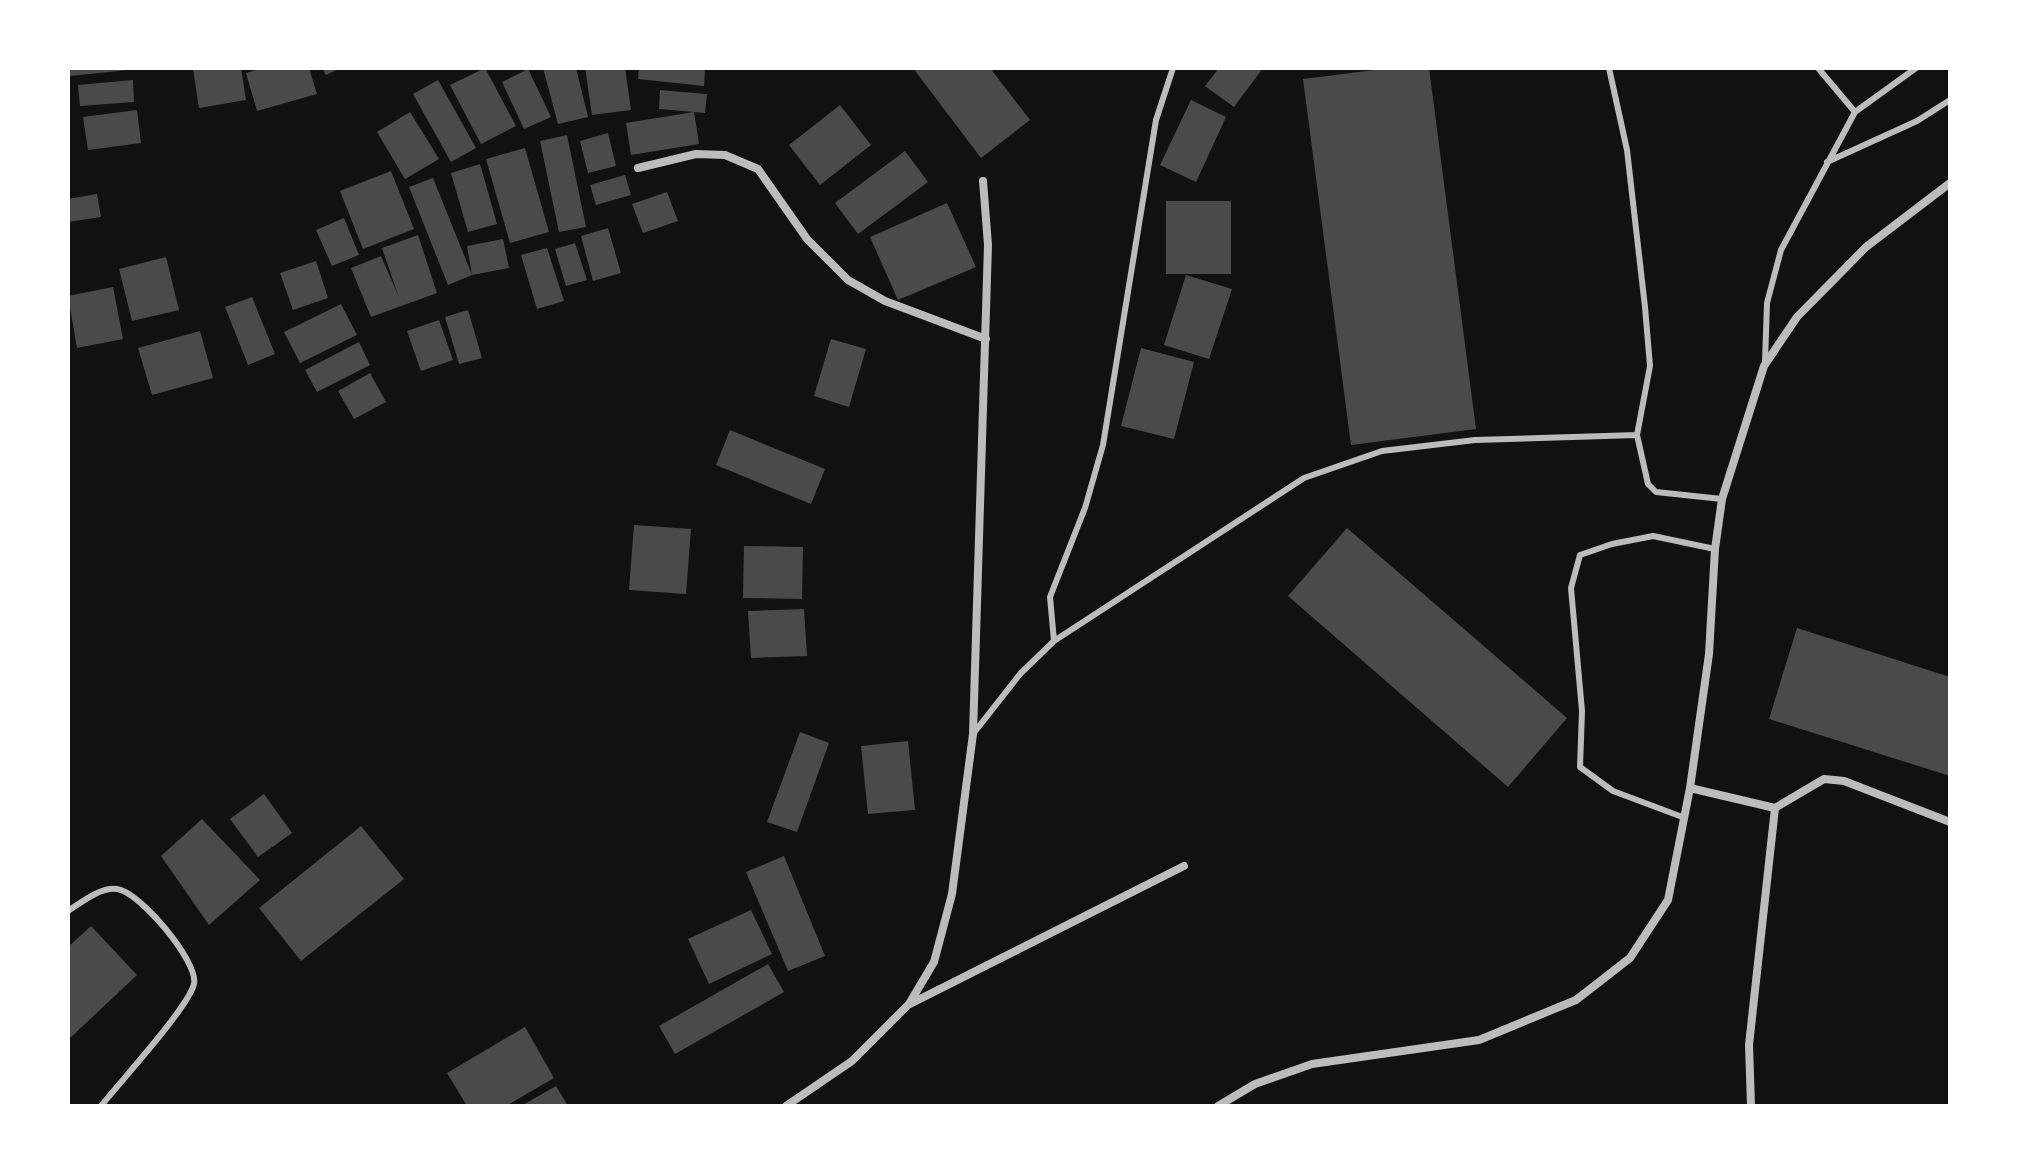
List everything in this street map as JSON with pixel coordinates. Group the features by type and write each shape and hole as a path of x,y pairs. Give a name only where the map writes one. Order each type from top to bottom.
{"street":[{"path":"638,168 696,154 725,155 758,169 807,239 848,280 885,301 986,339"},
{"path":"786,1106 852,1061 909,1004 934,962 952,894 973,734 988,245 983,181"},
{"path":"1218,1106 1255,1084 1312,1064 1479,1040 1576,1000 1630,958 1668,900 1690,788 1709,654 1715,549 1722,499 1764,366 1797,317 1866,247 1950,183"},
{"path":"1690,788 1775,808 1824,779 1844,781 1950,822"},
{"path":"1751,1106 1749,1045 1775,808"},
{"path":"909,1004 1184,866"}],"lane":[{"path":"1054,641 1050,597 1085,508 1103,445 1156,120 1173,68"},
{"path":"1609,68 1627,150 1650,366 1637,435 1648,484 1656,492 1722,499"},
{"path":"1818,68 1855,112"},
{"path":"1764,366 1767,303 1781,250 1855,112 1916,68"},
{"path":"1827,162 1917,121 1950,100"},
{"path":"973,734 1020,674 1054,641 1252,510 1317,474 1382,451 1475,440 1637,435"},
{"path":"1685,818 1613,791 1580,767 1582,711 1571,588 1580,555 1612,544 1653,536 1715,549"},
{"path":"68,911 114,888 131,892 186,955 195,973 193,987 180,1007 101,1106"}],"building":[{"path":"69,68 128,68 128,70 70,76"},
{"path":"241,68 246,100 199,108 193,69"},
{"path":"263,68 309,68 317,94 257,111 246,73"},
{"path":"322,68 340,68 326,75"},
{"path":"485,68 516,126 481,144 450,85"},
{"path":"543,68 576,68 588,117 558,124"},
{"path":"585,68 625,68 631,110 592,115"},
{"path":"639,68 705,68 704,86 638,79"},
{"path":"913,68 990,68 1030,120 981,158"},
{"path":"1219,68 1263,68 1234,107 1205,86"},
{"path":"1390,68 1429,68 1476,429 1351,445 1303,79"},
{"path":"528,69 551,117 524,129 502,82"},
{"path":"133,80 134,102 80,106 78,85"},
{"path":"438,80 476,148 451,162 413,94"},
{"path":"660,90 707,94 705,113 659,109"},
{"path":"1191,100 1226,117 1196,182 1160,165"},
{"path":"840,105 871,145 820,185 789,145"},
{"path":"137,110 141,143 88,150 83,117"},
{"path":"410,112 439,159 405,179 377,132"},
{"path":"694,112 699,144 631,155 626,123"},
{"path":"608,133 616,166 588,173 580,141"},
{"path":"567,135 586,227 559,232 540,141"},
{"path":"525,148 549,232 510,243 486,159"},
{"path":"905,151 928,182 858,234 835,203"},
{"path":"480,164 497,224 468,232 451,173"},
{"path":"391,171 414,229 363,249 340,191"},
{"path":"625,175 631,195 596,205 590,185"},
{"path":"433,178 472,275 448,285 409,187"},
{"path":"667,192 678,221 643,233 632,204"},
{"path":"97,194 101,217 68,222 68,199"},
{"path":"1166,201 1231,201 1231,274 1166,274"},
{"path":"947,203 976,267 898,300 870,237"},
{"path":"344,218 359,255 332,266 316,230"},
{"path":"608,228 621,273 593,281 581,236"},
{"path":"418,235 437,293 371,317 351,268 381,256 398,295 382,248"},
{"path":"503,239 509,268 472,275 467,246"},
{"path":"575,243 587,280 566,286 555,249"},
{"path":"547,248 564,301 537,309 521,255"},
{"path":"166,257 179,310 132,321 119,269"},
{"path":"316,261 328,298 293,310 280,273"},
{"path":"1186,275 1232,289 1209,359 1164,345"},
{"path":"113,287 123,339 77,348 68,296"},
{"path":"252,297 275,354 248,365 225,307"},
{"path":"341,304 357,335 300,363 284,332"},
{"path":"468,310 482,358 459,364 445,317"},
{"path":"439,320 453,360 421,371 407,331"},
{"path":"200,331 213,378 152,395 138,348"},
{"path":"831,339 866,349 849,407 814,396"},
{"path":"359,342 370,365 317,392 305,370"},
{"path":"1141,348 1194,362 1174,439 1121,426"},
{"path":"370,373 386,402 354,419 338,391"},
{"path":"730,430 825,469 811,504 716,465"},
{"path":"634,525 691,529 686,594 629,590"},
{"path":"1347,528 1567,718 1508,787 1288,596"},
{"path":"744,546 803,547 802,599 743,598"},
{"path":"804,609 807,656 751,658 748,611"},
{"path":"1797,628 1950,677 1950,776 1769,719"},
{"path":"800,732 829,743 797,832 767,822"},
{"path":"908,741 915,810 868,814 861,746"},
{"path":"264,794 292,833 258,857 230,819"},
{"path":"202,819 260,880 209,925 161,856"},
{"path":"361,826 404,879 301,961 259,908"},
{"path":"784,856 825,956 788,971 746,872"},
{"path":"751,910 772,954 709,984 688,939"},
{"path":"91,926 137,975 68,1040 68,947"},
{"path":"768,964 784,992 675,1054 659,1026"},
{"path":"525,1027 554,1078 506,1106 467,1106 447,1073"},
{"path":"556,1086 568,1106 521,1106"}]}
